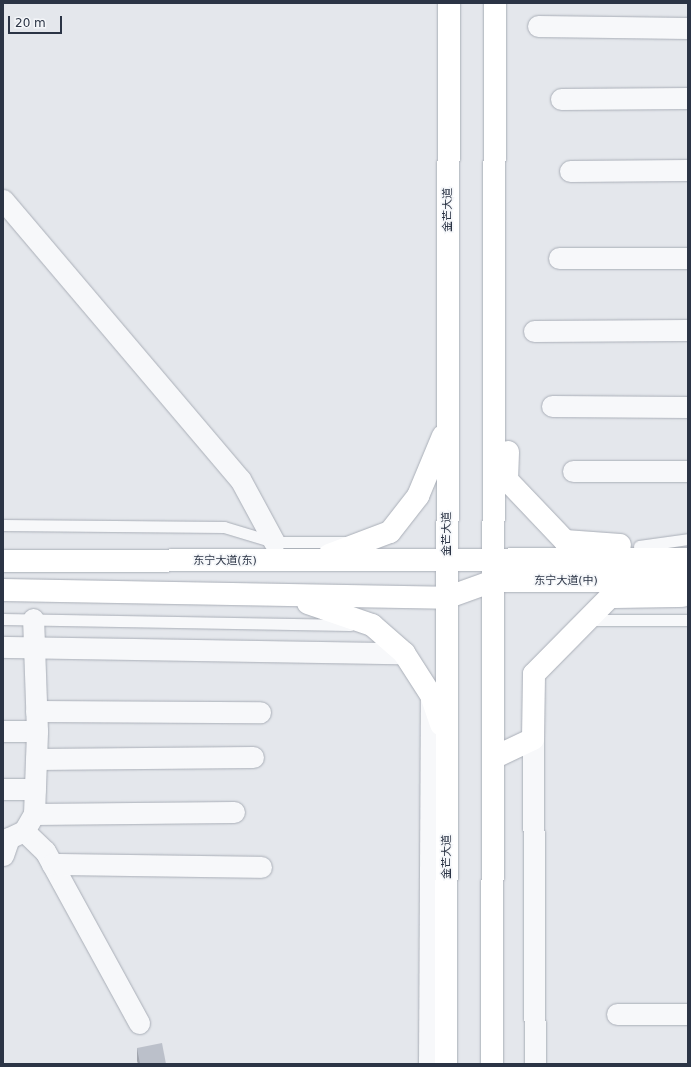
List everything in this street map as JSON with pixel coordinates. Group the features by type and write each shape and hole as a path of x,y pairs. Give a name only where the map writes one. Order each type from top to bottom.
{"main road":[{"name":"金芒大道","path":"446,1064 446,598 448,558 449,3"},
{"path":"492,1064 495,3"},
{"path":"494,421 508,433 507,480 565,541 639,546 657,559"},
{"path":"312,562 390,532 418,496 448,425"},
{"name":"东宁大道(中)","path":"448,558 688,559"},
{"name":"东宁大道(东)","path":"3,561 312,562 448,558"},
{"name":"东宁大道(中)","path":"446,598 493,581 688,581"},
{"path":"3,590 446,598"},
{"path":"285,596 372,625 404,653 431,695 447,743"},
{"path":"493,758 533,739 534,674 610,597 688,596"}],"street":[{"path":"538,26 688,28"},
{"path":"561,99 688,98"},
{"path":"570,171 688,170"},
{"path":"3,200 240,479 274,542"},
{"path":"559,258 688,258"},
{"path":"534,331 688,330"},
{"path":"552,406 688,407"},
{"path":"573,471 688,471"},
{"path":"15,835 34,789 36,721 32,647 33,619"},
{"path":"3,647 404,653"},
{"path":"429,1064 431,695"},
{"path":"3,731 36,721 260,712"},
{"path":"533,733 535,1064"},
{"path":"36,759 253,757"},
{"path":"3,789 34,789"},
{"path":"15,835 234,812"},
{"path":"15,835 45,851 139,1023"},
{"path":"52,864 261,868"},
{"path":"617,1014 688,1014"}],"lane":[{"path":"3,525 224,527 274,542 367,542"},
{"path":"639,546 688,539"},
{"path":"3,619 372,625"},
{"path":"587,620 688,620"}],"building":[{"path":"162,1043 166,1064 140,1064 137,1048"}]}
